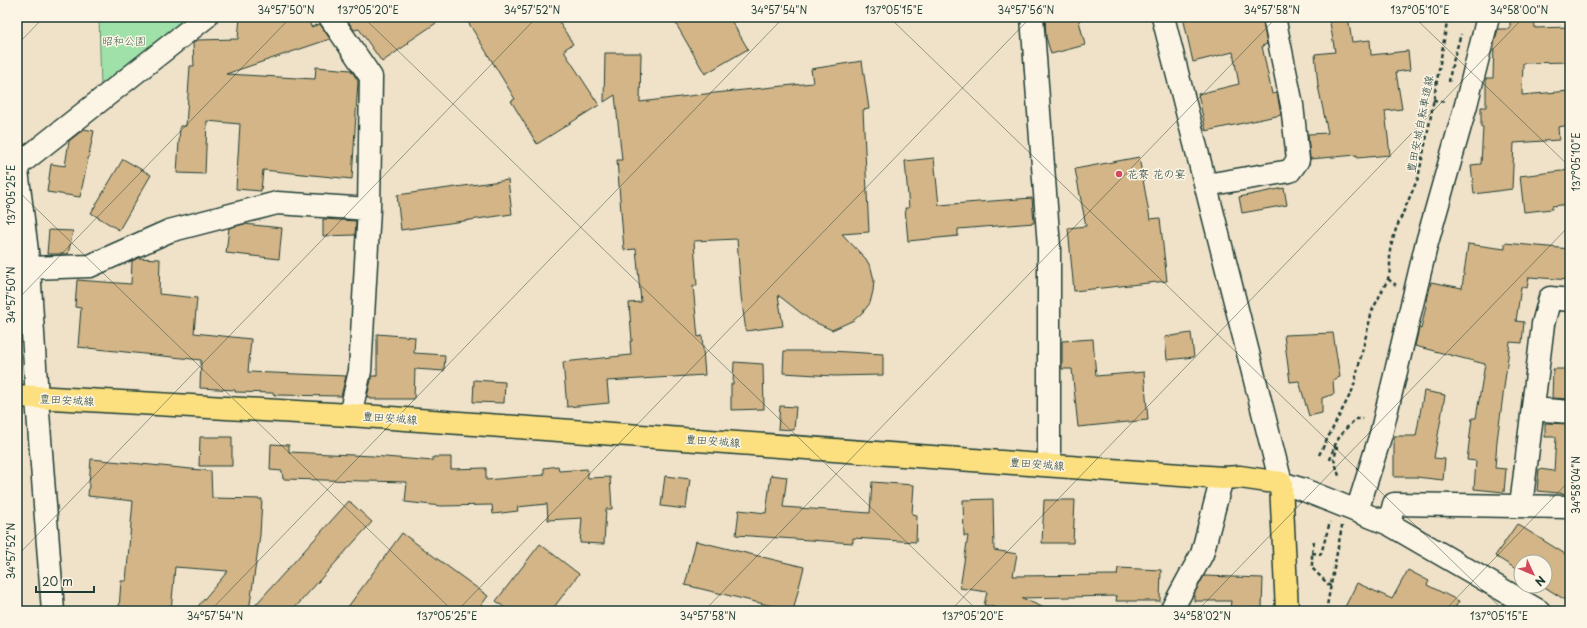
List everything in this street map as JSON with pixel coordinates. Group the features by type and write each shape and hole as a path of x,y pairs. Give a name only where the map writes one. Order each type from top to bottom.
{"main road":[{"name":"豊田安城線","path":"27,398 350,415 1222,478 1240,477 1281,483"},
{"path":"1281,483 1287,611"}],"street":[{"path":"17,166 206,17"},
{"path":"330,17 371,78 369,210 360,371 350,415"},
{"path":"1032,17 1049,247 1049,465"},
{"path":"1163,17 1281,483 1304,490 1350,519 1389,524 1538,611"},
{"path":"1206,185 1290,171 1298,160 1292,105 1274,17"},
{"path":"1350,519 1381,434 1426,246 1466,105 1488,17"},
{"path":"17,170 29,268 27,398 53,611"},
{"path":"29,268 90,266 169,232 277,203 369,210"},
{"path":"1521,506 1543,324 1550,298 1570,300"},
{"path":"1533,409 1570,412"},
{"path":"1171,611 1202,554 1222,478"},
{"path":"1389,524 1394,504 1570,507"}],"path":[{"name":"豊田安城自転車道線","path":"1319,455 1353,389 1372,312 1388,279 1390,270 1390,250 1418,178 1430,121 1448,17"},
{"path":"1330,460 1334,447 1343,430 1356,419 1366,419"},
{"path":"1334,447 1337,448 1334,459 1338,476"},
{"path":"1326,611 1350,519"},
{"path":"1312,553 1321,554 1330,522"},
{"path":"1314,542 1312,568 1331,588"}],"green space":[{"name":"昭和公園","path":"99,17 193,17 101,89"}],"building":[{"path":"240,17 308,17 311,27 320,24 330,39 226,74 315,79 316,67 351,70 358,81 352,179 263,170 261,191 236,189 240,124 207,121 205,174 177,173 180,126 186,126 190,66 194,66 193,43 197,40 238,39"},
{"path":"345,17 445,17 382,62 359,29 354,30"},
{"path":"465,17 556,17 573,44 565,49 565,53 599,105 537,144 511,101 515,99"},
{"path":"672,17 729,17 748,49 705,74"},
{"path":"1045,17 1078,17 1085,45 1051,54 1046,37"},
{"path":"1183,17 1262,17 1267,44 1262,46 1272,94 1277,93 1281,115 1206,131 1198,94 1239,84 1233,52 1193,62"},
{"path":"1329,17 1348,17 1352,42 1370,40 1371,55 1408,51 1410,70 1396,72 1402,109 1385,111 1390,155 1357,158 1357,155 1310,159 1308,134 1328,133 1318,86 1315,54 1335,52"},
{"path":"1510,17 1534,17 1535,28 1570,27 1570,62 1523,63 1522,95 1570,91 1570,125 1558,127 1559,140 1514,143 1512,189 1474,194 1471,165 1481,164 1483,127 1481,127 1481,107 1486,107 1486,78 1493,78 1494,44 1498,29 1510,29"},
{"path":"605,53 641,53 640,102 813,83 811,69 862,61 869,109 863,110 869,232 842,234 866,259 871,268 874,280 873,291 870,303 863,312 854,320 832,330 810,320 778,295 783,326 746,331 741,296 737,239 694,241 697,286 693,286 698,337 702,336 705,375 607,381 609,403 567,407 563,362 631,355 630,341 632,341 629,303 641,302 636,249 624,250 617,160 622,160 615,95 604,102"},
{"path":"84,129 94,131 80,197 47,192 51,164 65,166 69,141"},
{"path":"1139,157 1150,219 1160,218 1167,281 1074,291 1068,228 1086,226 1075,169"},
{"path":"934,158 939,205 1032,198 1034,223 958,229 958,236 908,241 905,208 909,208 905,161"},
{"path":"123,159 151,175 119,230 91,213"},
{"path":"1570,170 1570,204 1552,206 1552,209 1524,212 1520,176"},
{"path":"508,180 512,214 401,230 397,195"},
{"path":"1284,188 1287,205 1242,213 1239,197"},
{"path":"323,219 356,221 355,235 323,236"},
{"path":"244,224 282,228 279,259 226,253 229,228"},
{"path":"49,230 73,231 68,254 47,254"},
{"path":"1505,243 1570,249 1570,280 1529,277 1527,288 1521,287 1516,321 1524,322 1522,343 1510,342 1497,441 1495,468 1506,469 1504,492 1474,489 1476,461 1467,460 1472,418 1476,418 1485,364 1415,346 1419,328 1421,329 1431,282 1462,288 1468,244 1505,249"},
{"path":"138,258 160,259 159,294 197,298 194,333 251,339 248,372 346,376 341,396 274,395 274,393 235,392 235,390 200,388 201,360 78,347 81,308 75,307 77,280 131,284 132,261"},
{"path":"1191,333 1194,357 1167,360 1165,337"},
{"path":"1333,333 1340,377 1333,380 1334,394 1322,398 1322,413 1309,416 1299,381 1290,382 1284,335"},
{"path":"377,334 415,337 414,353 445,355 444,371 415,369 414,399 370,399 370,397 367,397 372,376 377,376"},
{"path":"1093,339 1096,376 1144,372 1148,420 1078,427 1072,369 1062,369 1062,341"},
{"path":"784,351 830,351 883,354 883,375 834,376 783,373"},
{"path":"734,362 763,364 764,409 731,410 731,384 733,384"},
{"path":"1553,369 1570,369 1570,399 1552,398"},
{"path":"474,380 505,382 504,403 473,402"},
{"path":"1424,391 1445,395 1434,458 1445,459 1443,480 1416,477 1394,477 1394,436 1416,436"},
{"path":"780,406 796,407 794,430 778,429"},
{"path":"1545,423 1570,424 1570,494 1537,491 1539,469 1554,471 1556,437 1545,437"},
{"path":"200,437 232,437 232,466 199,466"},
{"path":"271,444 289,445 289,452 373,456 433,461 433,457 451,457 451,469 486,468 486,480 544,475 544,468 558,466 559,471 587,469 588,478 610,477 612,509 606,509 604,544 580,543 582,518 548,520 547,504 517,507 518,511 493,514 492,505 441,506 405,502 407,482 283,479 282,471 270,470"},
{"path":"91,459 211,471 212,498 262,499 260,535 249,611 194,611 228,571 175,567 171,611 119,609 121,581 126,581 133,501 88,496"},
{"path":"771,475 787,477 783,507 870,513 872,482 914,485 912,514 917,515 916,542 853,538 853,543 736,535 739,510 766,513"},
{"path":"665,476 690,479 686,509 661,506"},
{"path":"993,499 994,550 1017,554 1013,576 1117,575 1118,568 1161,570 1160,601 1116,601 1117,596 1022,598 1051,611 1014,611 984,605 987,592 960,588 968,536 964,536 963,500"},
{"path":"1044,500 1075,500 1073,543 1042,543"},
{"path":"349,501 372,522 292,611 250,611"},
{"path":"1517,524 1570,557 1570,603 1553,592 1553,554 1513,554 1513,567 1495,556"},
{"path":"402,533 488,596 477,611 345,611"},
{"path":"696,541 804,567 793,611 685,585"},
{"path":"540,544 579,574 551,611 509,611 496,601"},
{"path":"1408,570 1429,581 1427,585 1459,601 1453,611 1343,611 1357,583 1392,599"},
{"path":"1204,576 1263,578 1262,608 1230,608 1231,601 1194,601 1194,594"}],"place":[{"name":"花寮 花の宴","path":"1119,174"}]}
